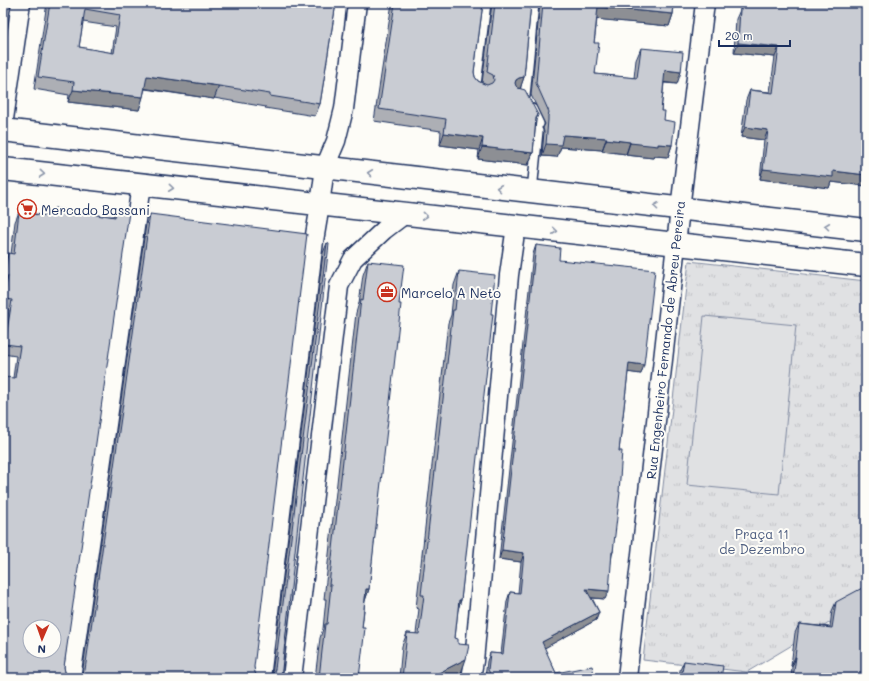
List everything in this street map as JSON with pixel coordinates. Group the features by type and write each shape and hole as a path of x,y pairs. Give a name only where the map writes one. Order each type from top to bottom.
{"street":[{"path":"3,126 21,3"},
{"path":"261,678 313,249 325,167 336,141 344,109 357,3"},
{"name":"Rua Engenheiro Fernando de Abreu Pereira","path":"627,678 705,3"},
{"path":"3,130 866,230"},
{"path":"3,170 866,265"},
{"path":"71,678 141,185"},
{"path":"292,678 339,286 353,260 384,230 404,214"},
{"path":"471,678 474,661 509,276 516,226"}],"lane":[{"path":"484,91 479,90 476,86 486,3"},
{"path":"532,191 538,127 521,96 534,3"}],"green space":[{"name":"Praça 11 de Dezembro","path":"689,261 866,281 866,601 747,672 643,660"},
{"path":"704,316 796,325 779,494 687,485"}],"building":[{"path":"50,3 336,3 320,104 270,96 270,94 147,76 143,97 73,90 74,82 38,77","holes":["85,9 120,15 114,53 79,47"]},
{"path":"395,3 483,3 474,72 478,81 487,85 492,83 494,80 493,75 487,72 495,3 531,3 524,77 516,80 515,83 518,88 525,90 538,115 536,118 533,153 482,147 483,138 444,133 446,119 379,109"},
{"path":"543,3 674,3 673,14 598,7 594,43 599,43 595,74 637,78 641,48 683,52 681,72 665,70 661,111 665,111 664,120 675,122 672,145 658,144 658,146 606,139 607,138 563,135 561,145 546,144 549,112 536,83"},
{"path":"743,3 866,3 866,175 833,171 833,177 763,169 768,130 745,127 750,90 773,93 779,47 738,43 740,9 742,9"},
{"path":"54,208 115,217 116,210 129,212 64,667 65,672 72,678 3,678 3,377 15,378 20,346 5,344 12,300 4,299 8,276 5,276 8,253 14,254 19,212 53,217"},
{"path":"150,214 307,234 254,667 255,673 262,678 78,678 83,675 85,670"},
{"path":"327,243 329,244 281,678 269,678 275,669"},
{"path":"536,245 560,248 559,260 655,270 644,365 629,363 619,451 622,451 620,492 612,552 609,591 586,589 599,612 542,642 556,673 592,666 595,678 493,678 488,670 490,653 503,654 510,592 520,593 524,553 502,550"},
{"path":"368,261 404,265 399,304 401,304 369,589 366,589 362,628 365,628 359,678 319,678 325,624 327,624 331,585 329,585 361,299 363,300"},
{"path":"459,271 495,275 491,314 493,314 461,600 459,600 455,638 458,639 458,644 469,645 466,659 429,678 402,678 407,633 419,634 424,595 421,595 453,310 455,310"},
{"path":"866,586 866,678 793,678 799,624 832,628 836,602"},
{"path":"684,661 723,666 721,678 681,678"}],"place":[{"name":"Mercado Bassani","path":"27,209"},
{"name":"Marcelo A Neto","path":"387,292"}]}
